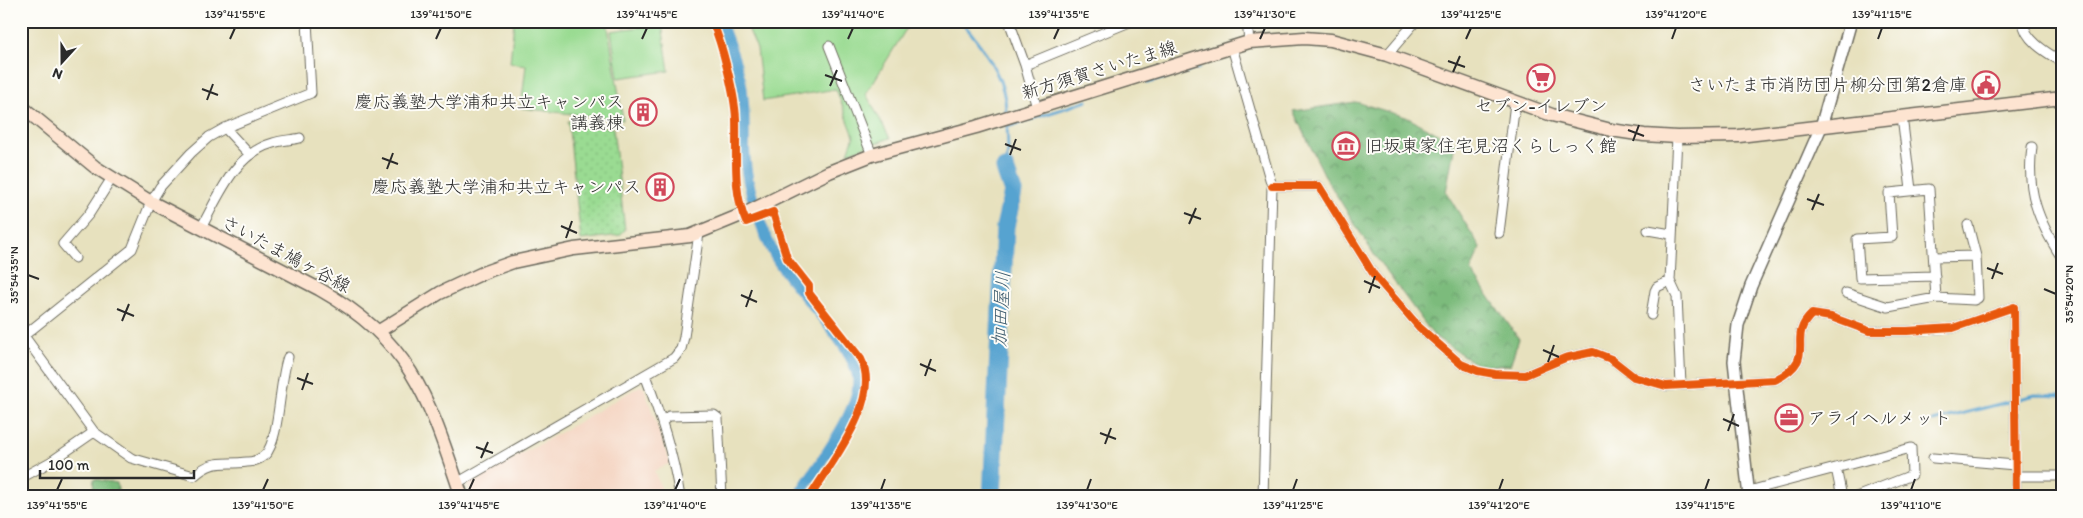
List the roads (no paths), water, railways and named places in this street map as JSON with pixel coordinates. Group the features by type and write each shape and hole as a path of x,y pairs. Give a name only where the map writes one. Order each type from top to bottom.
{"main road":[{"name":"新方須賀さいたま線","path":"379,331 447,289 513,262 564,251 661,241 699,233 766,204 829,172 872,155 1037,108 1250,42 1304,38 1331,40 1387,55 1552,115 1611,130 1677,137 1739,136 2062,98"},
{"name":"さいたま鳩ヶ谷線","path":"21,106 66,145 112,178 151,202 340,300 379,331 405,362 421,389 436,422 462,497"}],"street":[{"path":"288,357 272,440 265,454 257,460 216,462 206,466 194,476 131,458 94,432 23,337 132,249 151,202 160,187 190,153 209,137 225,128 311,93 307,21"},
{"path":"1009,21 1025,65 1037,108"},
{"path":"1025,65 1132,21"},
{"path":"1247,21 1250,42"},
{"path":"1387,55 1416,21"},
{"path":"1851,21 1821,127 1743,307 1735,342 1734,361 1749,494 1911,448 1912,476 1856,497"},
{"path":"2024,21 2024,27 2035,42 2062,62"},
{"path":"829,46 872,155"},
{"path":"1232,48 1272,186 1263,497"},
{"path":"1499,233 1515,103"},
{"path":"1902,116 1911,190"},
{"path":"225,128 250,155"},
{"path":"1677,137 1670,281 1677,296 1682,385"},
{"path":"201,228 228,179 250,155 273,143 300,138"},
{"path":"2032,147 2030,178 2032,196 2045,231 2062,258"},
{"path":"75,258 64,244 89,214 112,178"},
{"path":"1272,186 1319,186 1374,276 1420,327 1461,364 1478,371 1496,374 1525,375 1565,358 1583,352 1593,352 1610,359 1634,378 1650,383 1682,385 1775,380 1791,372 1801,360 1800,338 1804,322 1812,314 1831,317 1869,331 1907,331 1953,328 2014,307 2016,497"},
{"path":"1935,276 1860,278 1857,239 1892,237 1889,193 1929,189 1934,257 1935,276 1936,298"},
{"path":"1846,293 1888,307 1936,298 1974,300 1978,298 1976,256 1968,225"},
{"path":"1648,230 1671,234"},
{"path":"457,483 674,358 680,349 699,233"},
{"path":"1934,257 1976,256"},
{"path":"1651,315 1658,287 1670,281"},
{"path":"645,375 663,421 674,457 680,497"},
{"path":"663,421 669,416 714,415 718,418 722,497"},
{"path":"21,478 52,461 94,432"},
{"path":"1932,458 2015,464"},
{"path":"1836,468 1842,497"},
{"path":"2016,476 2062,476"}],"waterway":[{"path":"720,21 741,82 746,169 751,194 763,230 781,266 835,333 846,350 858,380 852,408 844,424 798,497"},
{"name":"加田屋川","path":"961,21 984,51 997,74 1002,86 1006,111"},
{"path":"1147,83 1199,68"},
{"path":"1007,127 1087,101"},
{"name":"加田屋川","path":"1005,169 1008,151 1007,123"},
{"name":"加田屋川","path":"992,497 1005,227 1013,192 1005,169"},
{"path":"1933,421 2035,395 2062,396"}],"place":[{"name":"セブン-イレブン","path":"1541,78"},
{"name":"さいたま市消防団片柳分団第2倉庫","path":"1986,85"},
{"name":"慶応義塾大学浦和共立キャンパス 講義棟","path":"643,112"},
{"name":"旧坂東家住宅見沼くらしっく館","path":"1346,146"},
{"name":"慶応義塾大学浦和共立キャンパス","path":"660,187"},
{"name":"アライヘルメット","path":"1789,418"}]}
